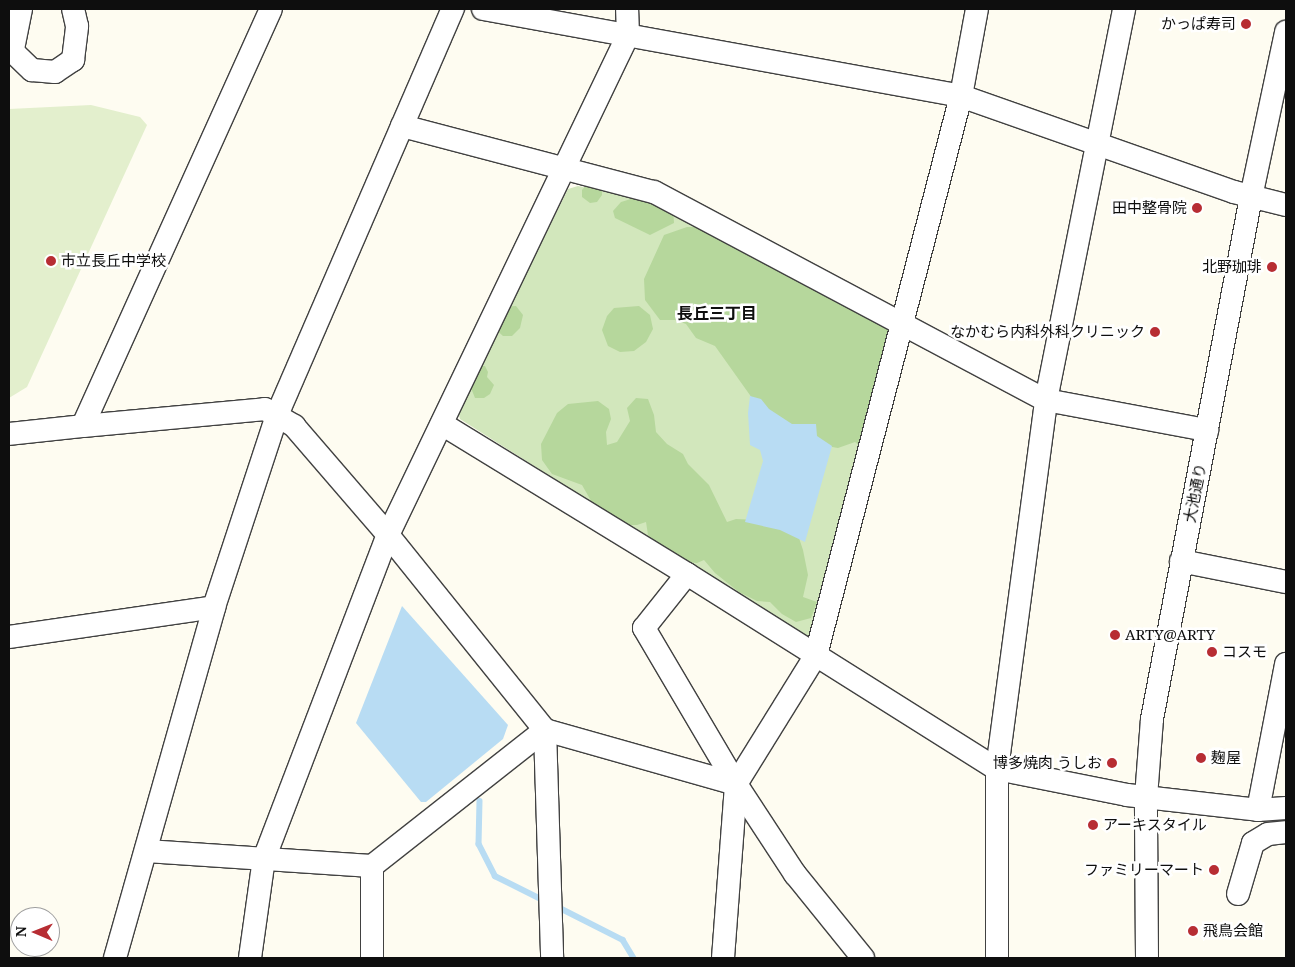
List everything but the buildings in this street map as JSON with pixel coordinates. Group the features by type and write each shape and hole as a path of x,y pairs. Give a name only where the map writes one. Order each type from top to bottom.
{"street":[{"path":"20,9 11,49 32,70 55,72 73,60 77,26 73,9"},
{"path":"83,426 271,9"},
{"path":"115,958 214,608 277,415 453,9"},
{"path":"482,9 961,96 1251,197 1286,205"},
{"path":"250,958 264,859 388,535 628,35 627,9"},
{"path":"723,958 736,784 816,655 961,96 977,9"},
{"path":"997,958 997,769 1046,400 1124,9"},
{"name":"大池通り","path":"1147,958 1146,797 1152,719 1251,197 1286,32"},
{"path":"402,126 564,170 654,192 1046,400 1207,430"},
{"path":"9,434 265,409 294,426 388,535 545,730 736,784"},
{"path":"442,424 687,574 997,769 1146,797 1258,810 1286,808"},
{"path":"1181,560 1286,582"},
{"path":"687,574 644,628 736,784 794,874 863,958"},
{"path":"9,637 214,608"},
{"path":"1258,810 1286,664"},
{"path":"146,851 372,866 545,730"},
{"path":"545,730 552,958"},
{"path":"1238,894 1253,843 1268,834 1286,832"},
{"path":"372,866 372,958"}],"green space":[{"name":"市立長丘中学校","path":"91,105 140,117 147,125 27,387 9,398 9,109"},
{"path":"587,184 602,188 602,195 597,202 590,203 582,197 582,190"},
{"path":"578,186 651,202 893,327 814,635 807,639 460,419 458,411 568,189"},
{"path":"644,195 673,209 674,223 650,235 615,218 613,211 621,202"},
{"path":"687,227 705,227 898,327 866,416 859,445 855,442 838,448 821,445 757,405 715,346 696,338 686,324 675,320 660,320 645,300 644,279 664,235"},
{"path":"516,306 523,315 520,328 512,336 503,336 494,328 503,307"},
{"path":"639,306 650,315 653,329 646,342 634,351 620,352 608,346 602,330 607,316 614,308"},
{"path":"485,366 488,372 487,377 494,385 490,394 484,398 475,398 469,383 475,367"},
{"path":"636,398 648,399 654,415 656,432 667,444 683,454 688,464 709,485 727,522 736,519 758,520 797,532 808,575 803,597 817,602 811,618 796,622 782,614 770,602 757,601 739,592 715,573 704,560 697,563 676,561 660,551 648,535 646,522 637,525 619,525 598,513 582,485 552,474 542,460 541,444 557,413 568,404 598,401 609,409 611,419 606,432 607,445 617,442 630,421 627,408"}],"water":[{"path":"750,396 761,399 769,409 792,424 816,424 817,436 832,446 805,542 780,530 745,522 763,461 760,450 750,445 748,413"},
{"path":"402,606 508,725 503,739 426,802 421,802 356,723"}],"waterway":[{"path":"480,801 479,844 495,876 545,901"},
{"path":"556,906 623,940 634,958"}],"place":[{"name":"かっぱ寿司","path":"1246,24"},
{"name":"田中整骨院","path":"1197,208"},
{"name":"市立長丘中学校","path":"51,261"},
{"name":"北野珈琲","path":"1272,267"},
{"name":"なかむら内科外科クリニック","path":"1155,332"},
{"name":"ARTY@ARTY","path":"1115,635"},
{"name":"コスモ","path":"1212,652"},
{"name":"麹屋","path":"1201,758"},
{"name":"博多焼肉 うしお","path":"1112,763"},
{"name":"アーキスタイル","path":"1093,825"},
{"name":"ファミリーマート","path":"1214,870"},
{"name":"飛鳥会館","path":"1193,931"}],"district":[{"name":"長丘三丁目","path":"717,313"}]}
